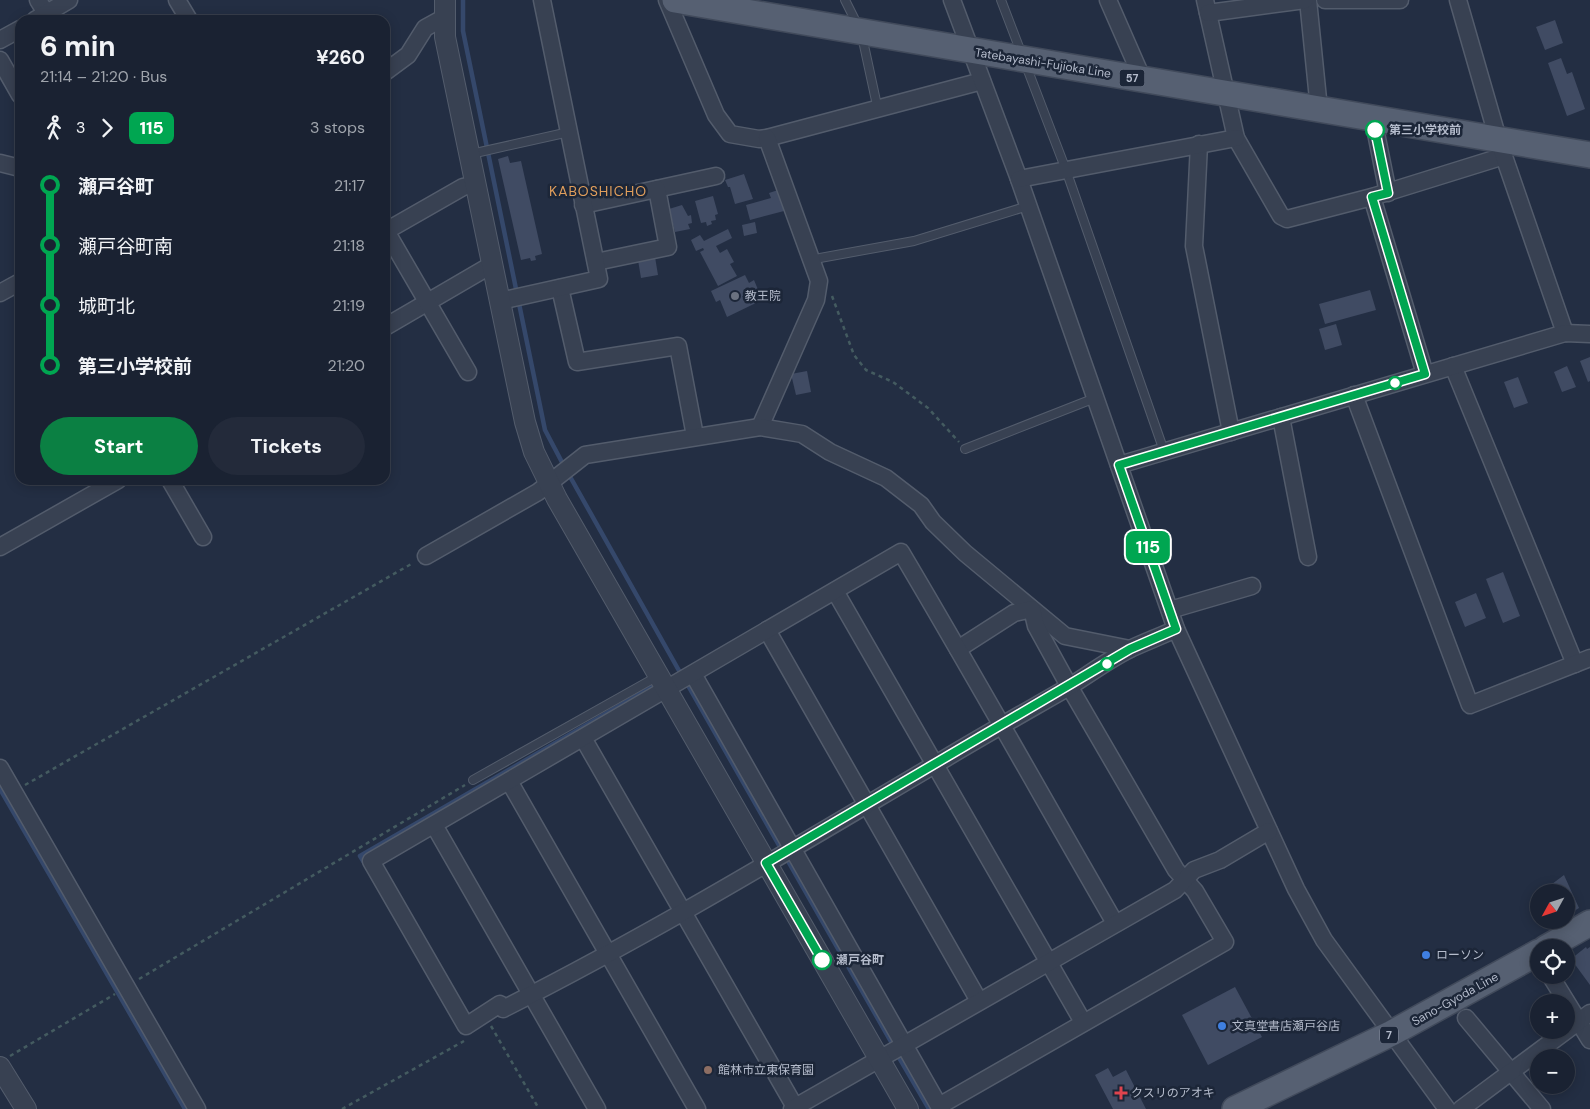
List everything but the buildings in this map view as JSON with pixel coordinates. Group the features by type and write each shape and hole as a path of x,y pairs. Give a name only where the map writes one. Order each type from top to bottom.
{"main road":[{"name":"Tatebayashi-Fujioka Line","path":"675,0 971,52 1023,59 1373,118 1501,148 1590,155"},
{"name":"Sano-Gyoda Line","path":"1562,939 1590,923"},
{"name":"Sano-Gyoda Line","path":"1235,1109 1392,1033 1530,957"}],"street":[{"path":"40,11 68,0"},
{"path":"177,0 186,15"},
{"path":"500,301 599,279 542,0"},
{"path":"667,0 719,121 730,134 759,139 767,138 982,82"},
{"path":"952,0 1019,179 1176,629 1296,889 1324,940 1447,1109"},
{"path":"1108,0 1143,80"},
{"path":"1319,110 1306,0 1206,6 1236,138 1282,216 1287,219 1380,195 1501,148"},
{"path":"1325,0 1400,0"},
{"path":"1458,0 1501,148 1566,333"},
{"path":"390,69 408,56 425,28 445,8"},
{"path":"445,8 446,36 525,422 534,452 766,863 908,1109"},
{"path":"0,40 15,31"},
{"path":"0,60 15,86"},
{"path":"1373,118 1380,195 1425,374"},
{"path":"760,427 816,300 819,281 767,138"},
{"path":"1019,179 1236,138"},
{"path":"1199,144 1194,246 1231,432"},
{"path":"0,163 15,167"},
{"path":"584,204 716,176"},
{"path":"390,229 463,187 476,184"},
{"path":"596,262 668,247 657,189"},
{"path":"390,238 468,372"},
{"path":"390,324 493,264"},
{"path":"0,293 15,285"},
{"path":"560,288 577,362 678,346 695,436"},
{"path":"1119,465 1566,333 1590,334"},
{"path":"1354,395 1470,705 1582,661 1453,366"},
{"path":"1281,417 1308,557"},
{"path":"426,556 538,492 549,481 585,455 760,427 802,434 830,452 886,478 921,505 933,522 965,553 1065,636 1130,649"},
{"path":"0,547 109,485"},
{"path":"173,485 203,537"},
{"path":"1115,923 1001,726 958,649 901,552 693,674 663,682 583,738 371,862 466,1026 500,1004 503,1009 683,911 935,765 1001,726 1070,686 1130,649 1176,629"},
{"path":"1170,610 1252,586"},
{"path":"835,591 1083,1022"},
{"path":"958,649 1014,613 1032,609"},
{"path":"693,674 939,1106 1225,942 1186,880 1176,870 1036,626 1032,609"},
{"path":"767,630 979,1001"},
{"path":"583,738 794,1108 1175,890 1194,870 1220,860 1269,831"},
{"path":"0,768 198,1109"},
{"path":"509,781 697,1109"},
{"path":"434,825 598,1109"},
{"path":"1557,984 1585,1018 1590,1040"},
{"path":"1466,1018 1542,1109"},
{"path":"1461,1109 1585,1018"},
{"path":"4,1062 26,1109"}],"lane":[{"path":"846,0 861,33 878,110"},
{"path":"1002,0 1066,170 1164,451"},
{"path":"470,155 569,132"},
{"path":"813,263 820,258 914,241 1028,206"},
{"path":"965,449 1095,398"},
{"path":"473,780 663,682"}],"path":[{"path":"819,281 832,294 854,355 866,370 892,382 928,408 965,449"},
{"path":"14,792 426,556"},
{"path":"4,1062 473,780"},
{"path":"484,1030 492,1026 539,1109"},
{"path":"342,1109 468,1039"}],"waterway":[{"path":"463,0 463,31 545,430 564,466"},
{"path":"568,473 682,676"},
{"path":"686,682 894,1047"},
{"path":"365,864 360,856 657,684"},
{"path":"0,789 185,1109"},
{"path":"897,1054 929,1109"}],"bus line":[{"name":"115","path":"822,960 766,863 1130,649 1176,629 1119,465 1425,374 1372,197 1388,193 1375,130"}],"place":[{"name":"第三小学校前","path":"1375,130"},
{"name":"教王院","path":"735,296"},
{"name":"ローソン","path":"1426,955"},
{"name":"瀬戸谷町","path":"822,960"},
{"name":"文真堂書店瀬戸谷店","path":"1222,1026"},
{"name":"館林市立東保育園","path":"708,1070"},
{"name":"クスリのアオキ","path":"1121,1093"}],"district":[{"name":"KABOSHICHO","path":"598,191"}]}
